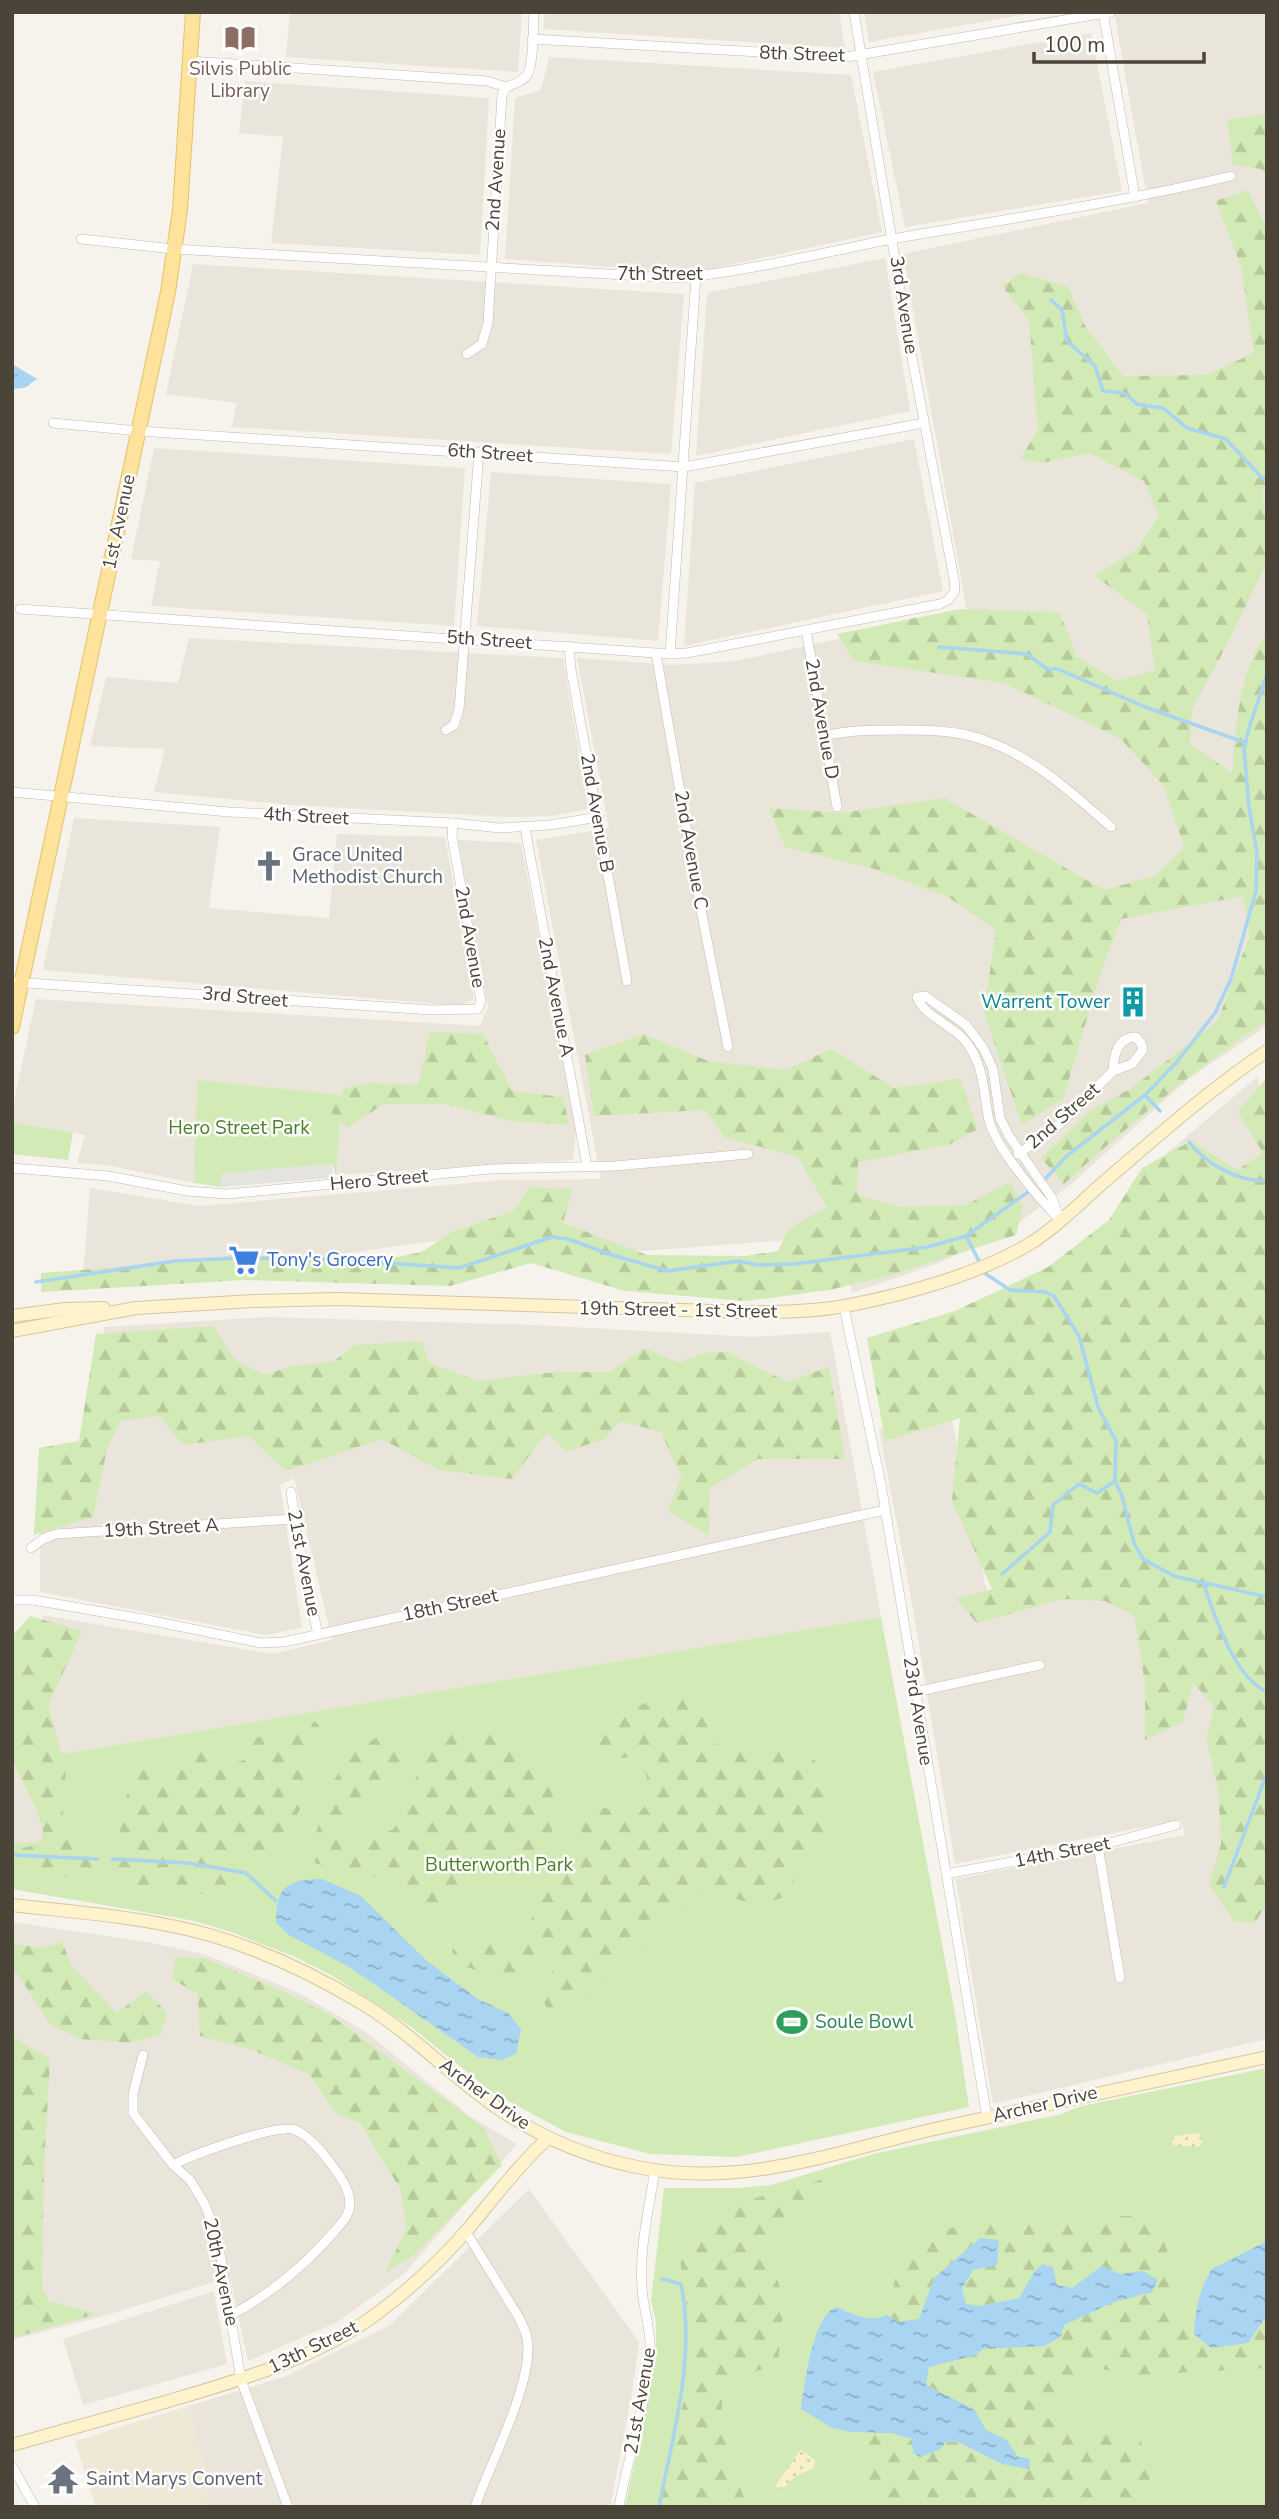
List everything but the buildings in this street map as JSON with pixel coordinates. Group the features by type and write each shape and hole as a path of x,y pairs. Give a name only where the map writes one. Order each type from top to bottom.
{"main road":[{"name":"1st Avenue","path":"12,1027 17,983 61,797 168,292 180,210 193,12"}],"street":[{"path":"190,61 487,81 506,86 527,76 530,68 534,12"},
{"name":"3rd Avenue","path":"854,12 924,423 954,579 955,591 952,597"},
{"path":"1106,13 1135,197"},
{"name":"8th Street","path":"531,39 833,57 861,55 1106,13"},
{"name":"2nd Avenue","path":"467,355 482,344 488,323 502,95 506,86"},
{"name":"7th Street","path":"81,239 174,249 678,278 1135,197 1231,176"},
{"path":"670,654 696,276"},
{"name":"6th Street","path":"54,423 684,467 924,423"},
{"path":"446,730 454,724 459,710 479,452"},
{"name":"5th Street","path":"20,610 670,654 687,653 940,604 952,597"},
{"name":"2nd Avenue D","path":"806,630 837,807"},
{"name":"2nd Avenue B","path":"569,646 627,981"},
{"name":"2nd Avenue C","path":"656,653 728,1047"},
{"path":"824,736 884,730 933,730 983,739 1026,760 1058,780 1111,827"},
{"name":"4th Street","path":"12,792 229,812 453,823 500,828 525,828 599,817"},
{"name":"2nd Avenue","path":"453,823 452,836 481,1001 478,1009"},
{"name":"2nd Avenue A","path":"525,828 587,1166"},
{"name":"3rd Street","path":"17,983 160,990 432,1010 478,1009"},
{"path":"917,996 925,996 966,1025 980,1042 993,1069 1000,1118 1009,1136 1052,1198 1061,1220 1041,1201 993,1133 983,1074 974,1055 957,1032 920,1006 917,996"},
{"name":"19th Street - 1st Street","path":"12,1331 136,1308 253,1301 338,1299 744,1312 787,1312 844,1307 922,1287 972,1270 1031,1243 1203,1097 1267,1051"},
{"name":"2nd Street","path":"1011,1159 1061,1123 1113,1071"},
{"name":"Hero Street","path":"12,1168 108,1176 187,1191 228,1194 491,1169 587,1166 748,1154"},
{"name":"23rd Avenue","path":"844,1307 886,1510 987,2118"},
{"path":"12,1316 65,1309 136,1308"},
{"name":"21st Avenue","path":"291,1492 318,1635"},
{"name":"18th Street","path":"12,1600 33,1600 261,1643 284,1642 886,1510"},
{"name":"19th Street A","path":"31,1548 43,1539 56,1535 294,1519"},
{"path":"915,1692 1040,1665"},
{"name":"14th Street","path":"946,1874 1098,1846 1176,1825"},
{"path":"1098,1846 1120,1978"},
{"name":"Archer Drive","path":"12,1905 173,1926 238,1945 282,1962 366,2006 495,2106 548,2138 579,2151 655,2171 704,2175 761,2171 1267,2057"},
{"name":"20th Avenue","path":"143,2055 133,2094 133,2113 173,2165 191,2180 209,2213 217,2235 241,2380 288,2507"},
{"path":"173,2165 191,2156 267,2133 294,2129 305,2136 328,2161 346,2186 350,2200 347,2216 317,2251 258,2301 230,2315"},
{"name":"13th Street","path":"12,2445 241,2380 305,2355 352,2330 406,2290 466,2232 522,2163 548,2138"},
{"name":"21st Avenue","path":"620,2507 638,2430 651,2353 641,2285 655,2171"},
{"path":"466,2232 518,2316 524,2328 528,2348 516,2402 475,2507"},
{"path":"12,2466 35,2507"}],"shaded area":[{"path":"290,12 522,12 518,72 286,57"},
{"path":"545,12 839,12 845,48 543,29"},
{"path":"864,12 1038,12 869,42"},
{"path":"1114,12 1267,12 1267,1026 1191,1077 1070,1185 1006,1232 936,1264 852,1293 842,1236 587,1255 513,1230 82,1290 90,1188 199,1206 505,1180 601,1179 536,840 609,828 577,658 673,665 736,661 967,611 903,254 1148,203"},
{"path":"1091,33 1122,191 905,227 873,72"},
{"path":"549,57 851,75 882,232 693,273 505,259 515,98 541,90"},
{"path":"245,81 489,98 480,255 271,243 283,137 239,133"},
{"path":"885,258 910,411 696,456 707,293"},
{"path":"193,264 684,294 671,454 232,427 237,403 166,394"},
{"path":"914,439 943,591 684,646 695,483"},
{"path":"154,448 465,468 454,626 151,606 160,561 131,559"},
{"path":"491,472 671,484 658,641 477,626"},
{"path":"189,638 563,658 588,809 553,816 507,817 291,805 154,792 165,749 90,746 106,677 178,683"},
{"path":"74,818 220,827 209,908 329,918 337,834 445,837 474,999 459,1006 43,970"},
{"path":"458,840 521,843 576,1131 573,1160 336,1175 341,1095 197,1081 194,1183 106,1165 77,1163 85,1135 12,1122 12,1110 36,999 480,1026 488,1008"},
{"path":"1257,1077 1267,1114 1267,1167 1129,1195 1154,1164"},
{"path":"332,1164 333,1178 221,1187 221,1174"},
{"path":"267,1317 535,1325 752,1337 830,1332 881,1617 45,1757 42,1843 12,1844 12,1695 43,1694 42,1615 273,1654 332,1640 294,1478 280,1485 302,1628 265,1635 40,1592 40,1472 99,1463 104,1327"},
{"path":"951,1414 988,1598 1267,1542 1267,2039 993,2104 956,1879 1185,1835 1181,1820 955,1864 914,1614 879,1429"},
{"path":"12,1922 147,1942 204,1954 299,1993 366,2032 468,2115 517,2144 405,2273 338,2322 248,2361 230,2277 114,2313 12,2340"},
{"path":"529,2189 639,2342 610,2507 206,2507 207,2477 188,2406 284,2377 390,2325"},
{"path":"214,2291 227,2364 83,2405 63,2339"},
{"path":"188,2406 207,2477 206,2507 96,2507 75,2441"}],"green space":[{"path":"1267,114 1267,178 1261,169 1233,165 1227,120"},
{"path":"1248,190 1267,226 1267,480 1262,492 1267,531 1267,562 1192,709 1190,744 1232,773 1237,719 1244,682 1257,649 1267,634 1267,1021 1162,1098 1064,1184 1041,1158 1090,1111 1130,1089 1217,1022 1250,935 1243,896 1121,919 1099,978 1063,1099 1022,1125 984,1012 996,930 948,897 871,868 785,847 769,808 842,813 944,798 1104,890 1155,876 1184,847 1164,786 1121,739 1004,683 854,661 837,634 960,609 1060,612 1076,656 1117,681 1155,670 1147,614 1095,576 1137,549 1159,516 1144,481 1090,453 1041,463 1020,459 1038,430 1029,320 1002,286 1020,273 1068,287 1084,324 1123,376 1207,375 1254,353 1241,266 1216,201"},
{"path":"430,1032 483,1034 512,1091 563,1097 569,1125 511,1121 445,1104 384,1104 347,1128 331,1112 345,1088 369,1083 418,1085"},
{"path":"643,1034 708,1061 786,1070 831,1049 894,1088 960,1079 978,1129 948,1145 858,1162 857,1195 899,1207 966,1205 1010,1182 1023,1207 1016,1235 891,1275 829,1290 746,1301 625,1291 531,1263 450,1286 245,1280 41,1292 41,1273 173,1263 233,1255 387,1259 422,1252 452,1232 513,1211 530,1187 572,1189 563,1223 647,1255 745,1256 778,1251 789,1229 827,1207 798,1157 724,1137 705,1110 594,1116 585,1055"},
{"path":"1267,1077 1267,1903 1255,1923 1234,1921 1209,1885 1221,1844 1218,1789 1206,1739 1214,1707 1193,1682 1183,1722 1145,1740 1145,1684 1134,1615 1105,1601 1062,1599 977,1623 956,1599 992,1589 952,1501 960,1418 885,1441 867,1338 955,1311 1048,1267 1109,1220 1142,1168 1191,1141 1237,1170 1263,1153 1238,1112"},
{"name":"Hero Street Park","path":"197,1080 342,1095 336,1175 332,1164 221,1174 221,1187 194,1183"},
{"path":"12,1122 73,1133 68,1160 12,1154"},
{"path":"213,1326 235,1360 265,1375 292,1366 333,1362 355,1345 422,1341 429,1363 478,1381 555,1372 610,1372 644,1348 679,1363 704,1353 727,1352 788,1382 829,1367 845,1459 758,1459 709,1489 709,1536 668,1511 681,1477 661,1432 620,1421 604,1439 566,1452 547,1432 512,1479 439,1470 382,1439 286,1471 249,1436 183,1445 160,1416 120,1421 107,1449 93,1517 34,1535 39,1448 79,1441 96,1334"},
{"path":"30,1616 82,1631 48,1706 66,1768 63,1814 87,1848 98,1879 39,1874 12,1868 12,1850 47,1843 36,1808 12,1760 12,1636"},
{"name":"Butterworth Park","path":"881,1617 954,2008 969,2107 737,2157 651,2154 566,2132 492,2092 410,2026 331,1975 293,1956 195,1921 12,1889 12,1844 42,1842 44,1757"},
{"path":"675,1691 699,1697 716,1744 743,1749 806,1749 826,1776 832,1830 801,1866 788,1896 759,1905 704,1891 585,1999 548,2010 542,1998 558,1944 543,1943 514,1983 455,1963 452,1949 528,1936 535,1904 581,1854 582,1805 639,1813 653,1797 640,1756 606,1760 589,1750 627,1713"},
{"path":"310,1718 319,1725 301,1807 281,1846 237,1857 226,1894 160,1893 112,1887 124,1805 134,1773 165,1763 197,1744 218,1749 228,1765 244,1760 243,1737 288,1737"},
{"path":"462,1727 495,1736 553,1782 552,1841 516,1863 495,1853 431,1911 412,1908 393,1874 358,1878 315,1863 314,1841 330,1785 358,1748 382,1735 404,1734 400,1776 376,1800 343,1817 344,1839 367,1838 394,1829 413,1787 429,1737"},
{"path":"62,1942 72,1966 117,2013 146,1991 167,2013 160,2035 130,2043 81,2039 50,2024 17,1973 12,1975 12,1944 45,1948"},
{"path":"175,1957 204,1958 280,1990 330,2015 484,2128 502,2165 415,2254 385,2273 406,2230 401,2190 360,2123 337,2114 309,2074 250,2049 200,2036 198,1994 172,1979"},
{"path":"12,2036 50,2059 44,2167 42,2287 49,2301 97,2314 12,2338"},
{"path":"1267,2068 1267,2507 625,2507 649,2398 656,2345 656,2322 651,2301 664,2188 771,2185 873,2154 1058,2115 1082,2106"},
{"path":"824,2179 808,2202 784,2222 767,2242 784,2303 778,2363 724,2383 720,2428 747,2507 659,2507 669,2473 693,2354 680,2258 700,2230 745,2201"},
{"path":"1154,2214 1175,2272 1174,2320 1211,2348 1248,2343 1267,2315 1267,2368 1137,2375 1101,2369 1043,2415 1062,2428 1136,2428 1153,2474 1133,2504 1121,2507 935,2507 897,2501 858,2486 871,2433 892,2433 939,2450 947,2441 960,2443 1002,2464 1017,2456 1007,2440 986,2430 975,2410 926,2385 929,2367 975,2355 983,2349 1008,2347 1114,2302 1134,2298 1143,2271 1120,2274 1102,2266 1072,2288 1033,2274 1019,2298 979,2306 966,2304 962,2289 973,2269 981,2238 934,2278 919,2319 898,2322 887,2315 900,2257 922,2232 975,2225"}],"sand":[{"path":"1200,2134 1202,2143 1198,2147 1173,2145 1175,2136"},
{"path":"801,2450 815,2460 814,2468 794,2477 785,2487 779,2489 777,2484"}],"water":[{"path":"12,364 37,379 24,388 12,389"},
{"path":"322,1879 361,1896 427,1961 478,1999 508,2013 521,2029 516,2054 502,2060 478,2057 351,1968 289,1935 276,1923 281,1893 300,1881"},
{"path":"980,2238 999,2240 997,2265 973,2270 962,2289 966,2304 979,2306 1019,2298 1042,2264 1053,2267 1057,2285 1072,2288 1102,2266 1120,2274 1143,2271 1158,2280 1152,2292 1114,2302 1064,2325 1061,2336 1045,2346 983,2349 976,2355 929,2367 926,2385 975,2410 986,2430 1007,2440 1017,2456 1030,2459 1029,2469 1002,2464 960,2443 947,2441 939,2450 920,2457 913,2453 912,2439 892,2433 852,2432 832,2428 801,2409 811,2352 822,2322 829,2312 837,2307 867,2318 887,2315 898,2322 919,2319 934,2278"},
{"path":"1265,2242 1267,2315 1248,2343 1211,2348 1194,2334 1198,2300 1204,2284 1212,2269"}],"waterway":[{"path":"1051,300 1062,310 1067,341 1095,366 1103,391 1124,393 1137,404 1163,408 1187,428 1226,439 1262,478 1267,479"},
{"path":"939,647 1027,654 1047,669 1058,669 1145,707 1246,743"},
{"path":"1043,1181 1068,1155 1145,1095 1176,1063 1215,1013 1231,979 1256,891 1257,853 1249,807 1244,749 1267,674"},
{"path":"1145,1095 1160,1111"},
{"path":"1189,1142 1205,1158 1224,1170 1245,1178 1267,1181"},
{"path":"36,1282 174,1261 239,1258 329,1259 459,1268 552,1237 568,1239 667,1271 739,1261 758,1265 794,1264 928,1247 966,1236 1031,1190"},
{"path":"966,1236 980,1263"},
{"path":"984,1269 986,1274 1010,1290 1045,1292 1054,1296 1079,1336 1098,1407 1116,1441 1115,1481 1122,1496 1134,1543 1143,1559 1174,1576 1267,1597"},
{"path":"1002,1574 1050,1532 1053,1505 1079,1484 1097,1493 1115,1481"},
{"path":"1204,1585 1235,1660 1255,1684 1267,1692"},
{"path":"1224,1887 1267,1773"},
{"path":"12,1855 97,1859"},
{"path":"112,1859 188,1863 246,1873 276,1901"},
{"path":"659,2507 681,2396 686,2340 681,2284 662,2279"}],"place":[{"name":"Silvis Public Library","path":"240,38"},
{"name":"Grace United Methodist Church","path":"269,866"},
{"name":"Warrent Tower","path":"1133,1002"},
{"name":"Tony's Grocery","path":"244,1260"},
{"name":"Soule Bowl","path":"792,2022"},
{"name":"Saint Marys Convent","path":"63,2479"}]}
